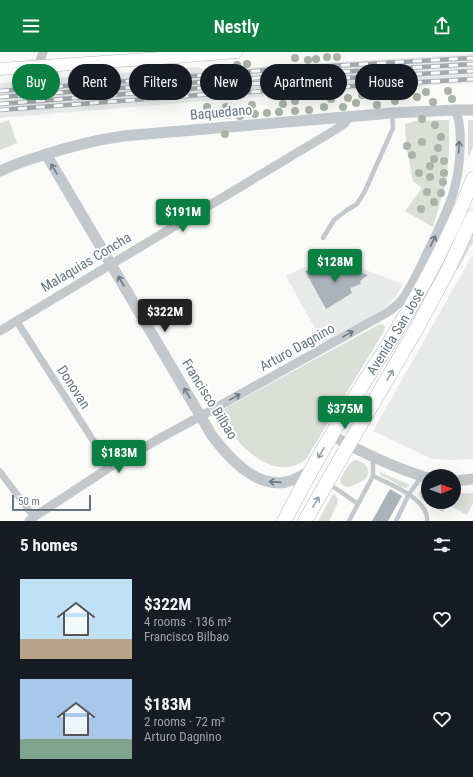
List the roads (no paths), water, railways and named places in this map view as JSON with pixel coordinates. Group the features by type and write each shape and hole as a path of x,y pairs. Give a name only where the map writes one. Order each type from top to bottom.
{"main road":[{"path":"60,65 176,55 236,52"},
{"path":"0,69 12,68"},
{"name":"Avenida San José","path":"284,521 331,435 396,333 412,305 442,248 473,179"},
{"name":"Avenida San José","path":"305,521 434,298 473,216"}],"street":[{"path":"39,64 43,52"},
{"name":"Arturo Dagnino","path":"32,519 110,467 395,307 412,284 437,233 455,185 460,144 458,117 455,110"},
{"name":"Baquedano","path":"0,171 27,160 88,142 123,136 349,116 473,110"},
{"name":"Malaquias Concha","path":"0,331 16,320 335,130 345,122 349,116"},
{"name":"Francisco Bilbao","path":"46,154 211,434 225,452 257,478 271,482 286,482 294,480 311,471"},
{"name":"Donovan","path":"16,320 110,467"},
{"path":"331,435 372,456 421,475"},
{"path":"0,472 32,519"},
{"path":"461,480 473,479"}],"lane":[{"path":"323,238 334,220 358,204 393,128 392,113"},
{"path":"349,521 373,476 372,456"},
{"path":"373,476 409,494 424,508 427,521"},
{"path":"396,521 409,494 421,481"},
{"path":"327,483 358,504"}],"railway":[{"path":"0,91 294,68 473,58"},
{"path":"0,97 338,72 473,64"},
{"path":"0,104 275,82 473,71"},
{"path":"0,110 200,95 473,79"}]}
